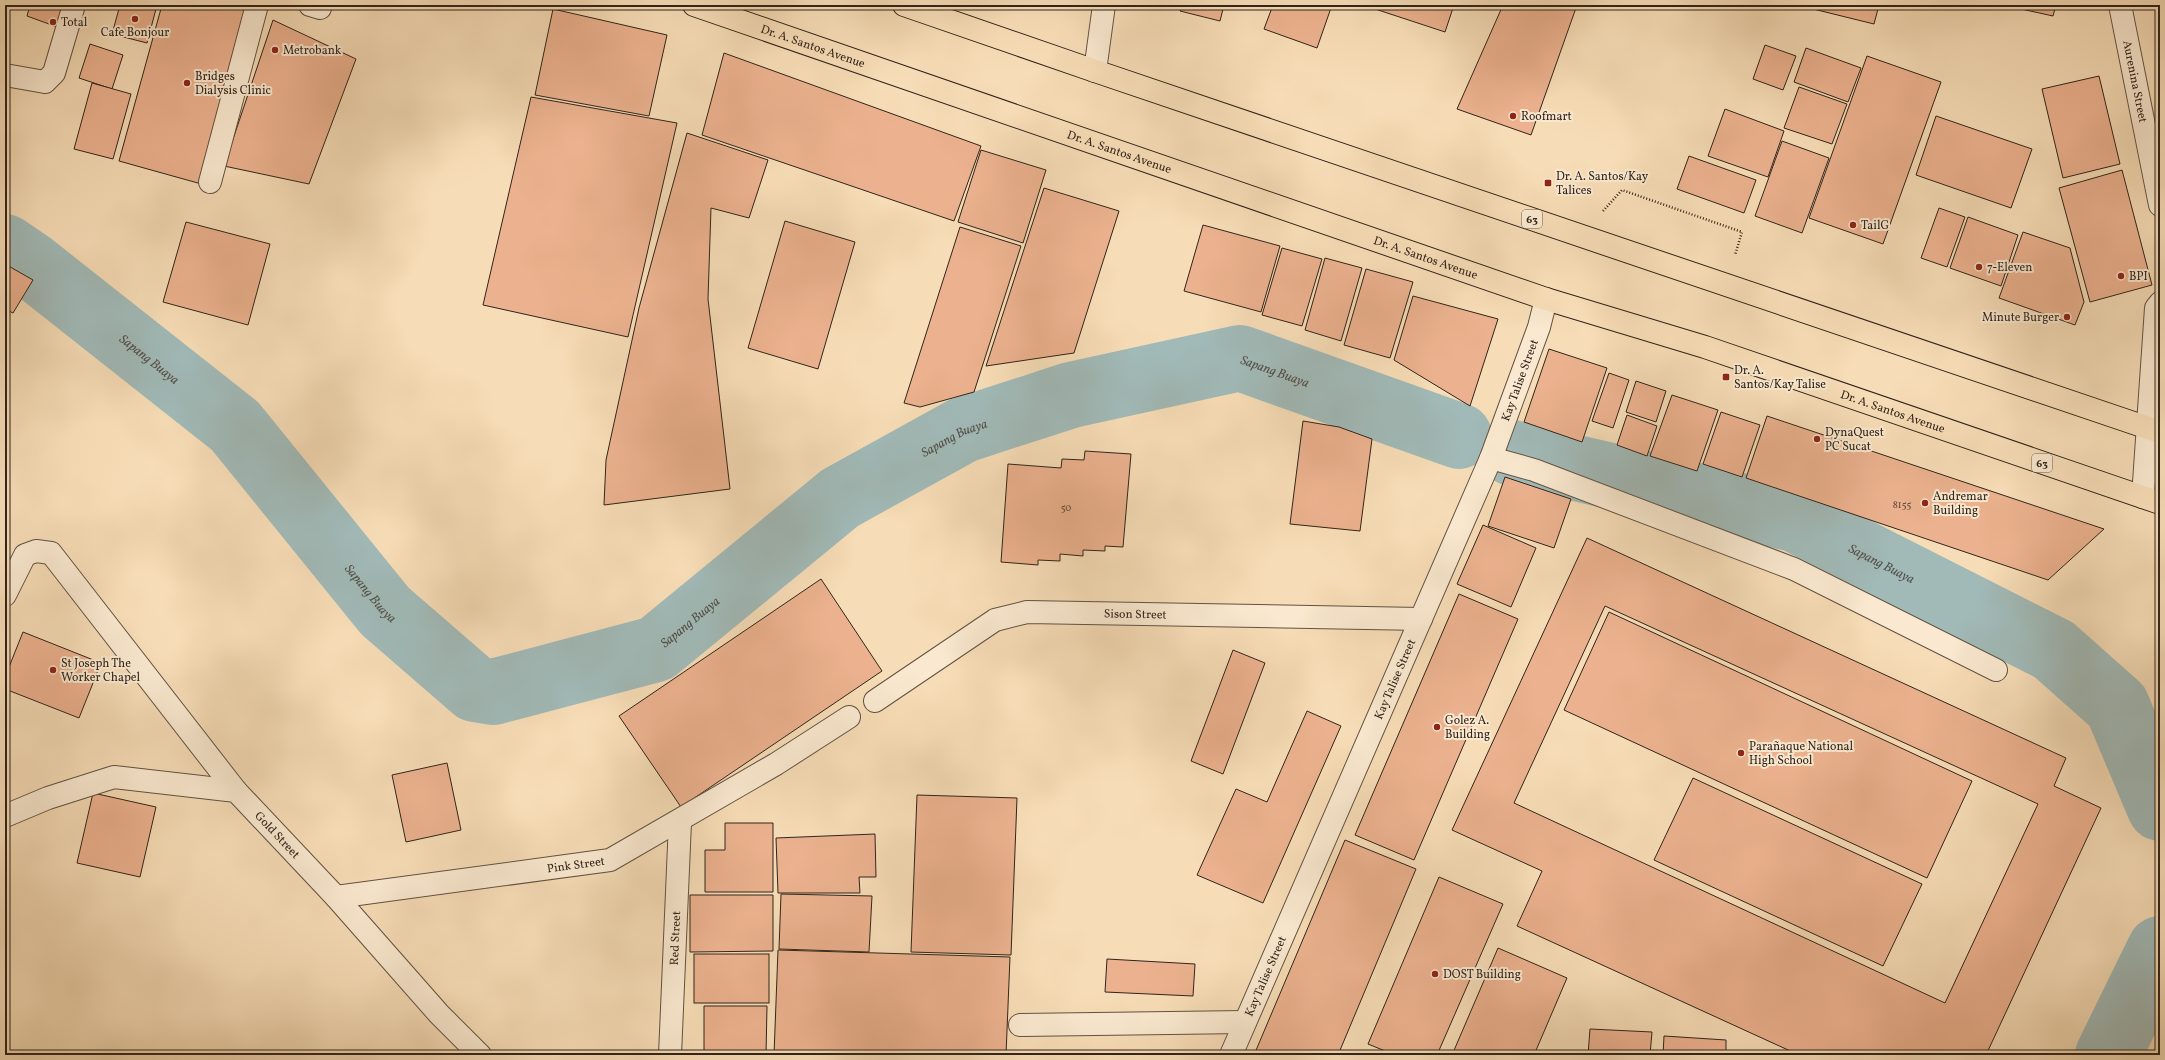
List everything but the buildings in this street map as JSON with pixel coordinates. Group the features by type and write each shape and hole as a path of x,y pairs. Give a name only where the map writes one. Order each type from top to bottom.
{"main road":[{"name":"Dr. A. Santos Avenue","path":"694,5 1546,299 1705,347 2151,500"},
{"name":"63","path":"904,5 2154,429"}],"street":[{"path":"5,75 45,82 50,78 54,73 74,5"},
{"path":"210,182 257,5"},
{"path":"1095,71 1104,5"},
{"name":"Aurenina Street","path":"2120,5 2160,205"},
{"name":"Kay Talise Street","path":"1231,1055 1491,458 1536,334 1546,299"},
{"path":"2151,500 2156,308 2160,303"},
{"path":"1491,458 1534,470 1794,569 1996,670"},
{"name":"Gold Street","path":"5,595 24,555 36,551 50,553 236,791 336,897 439,1014 480,1055"},
{"name":"Sison Street","path":"875,701 995,620 1027,612 1421,619"},
{"name":"Pink Street","path":"336,897 610,860 680,822 849,718"},
{"path":"5,816 48,798 114,777 236,791"},
{"name":"Red Street","path":"670,1055 680,822"},
{"path":"1020,1025 1245,1022"}],"path":[{"path":"1622,190 1742,232"}],"waterway":[{"name":"Sapang Buaya","path":"5,247 30,264 235,426 385,611 475,689 493,692 656,649 840,498 963,430 1071,395 1240,358 1459,436"},
{"name":"Sapang Buaya","path":"1512,453 1795,519 2054,650 2117,706 2160,808"},
{"name":"Sapang Buaya","path":"2108,1055 2160,949"}],"place":[{"name":"Cafe Bonjour","path":"135,19"},
{"name":"Total","path":"53,22"},
{"name":"Metrobank","path":"275,50"},
{"name":"Bridges Dialysis Clinic","path":"187,83"},
{"name":"Roofmart","path":"1513,116"},
{"name":"Dr. A. Santos/Kay Talices","path":"1548,183"},
{"name":"TailG","path":"1853,225"},
{"name":"7-Eleven","path":"1979,267"},
{"name":"BPI","path":"2121,276"},
{"name":"Minute Burger","path":"2067,317"},
{"name":"Dr. A. Santos/Kay Talise","path":"1726,377"},
{"name":"DynaQuest PC Sucat","path":"1817,439"},
{"name":"Andremar Building","path":"1925,503"},
{"name":"St Joseph The Worker Chapel","path":"53,670"},
{"name":"Golez A. Building","path":"1437,727"},
{"name":"Parañaque National High School","path":"1741,753"},
{"name":"DOST Building","path":"1435,974"}]}
